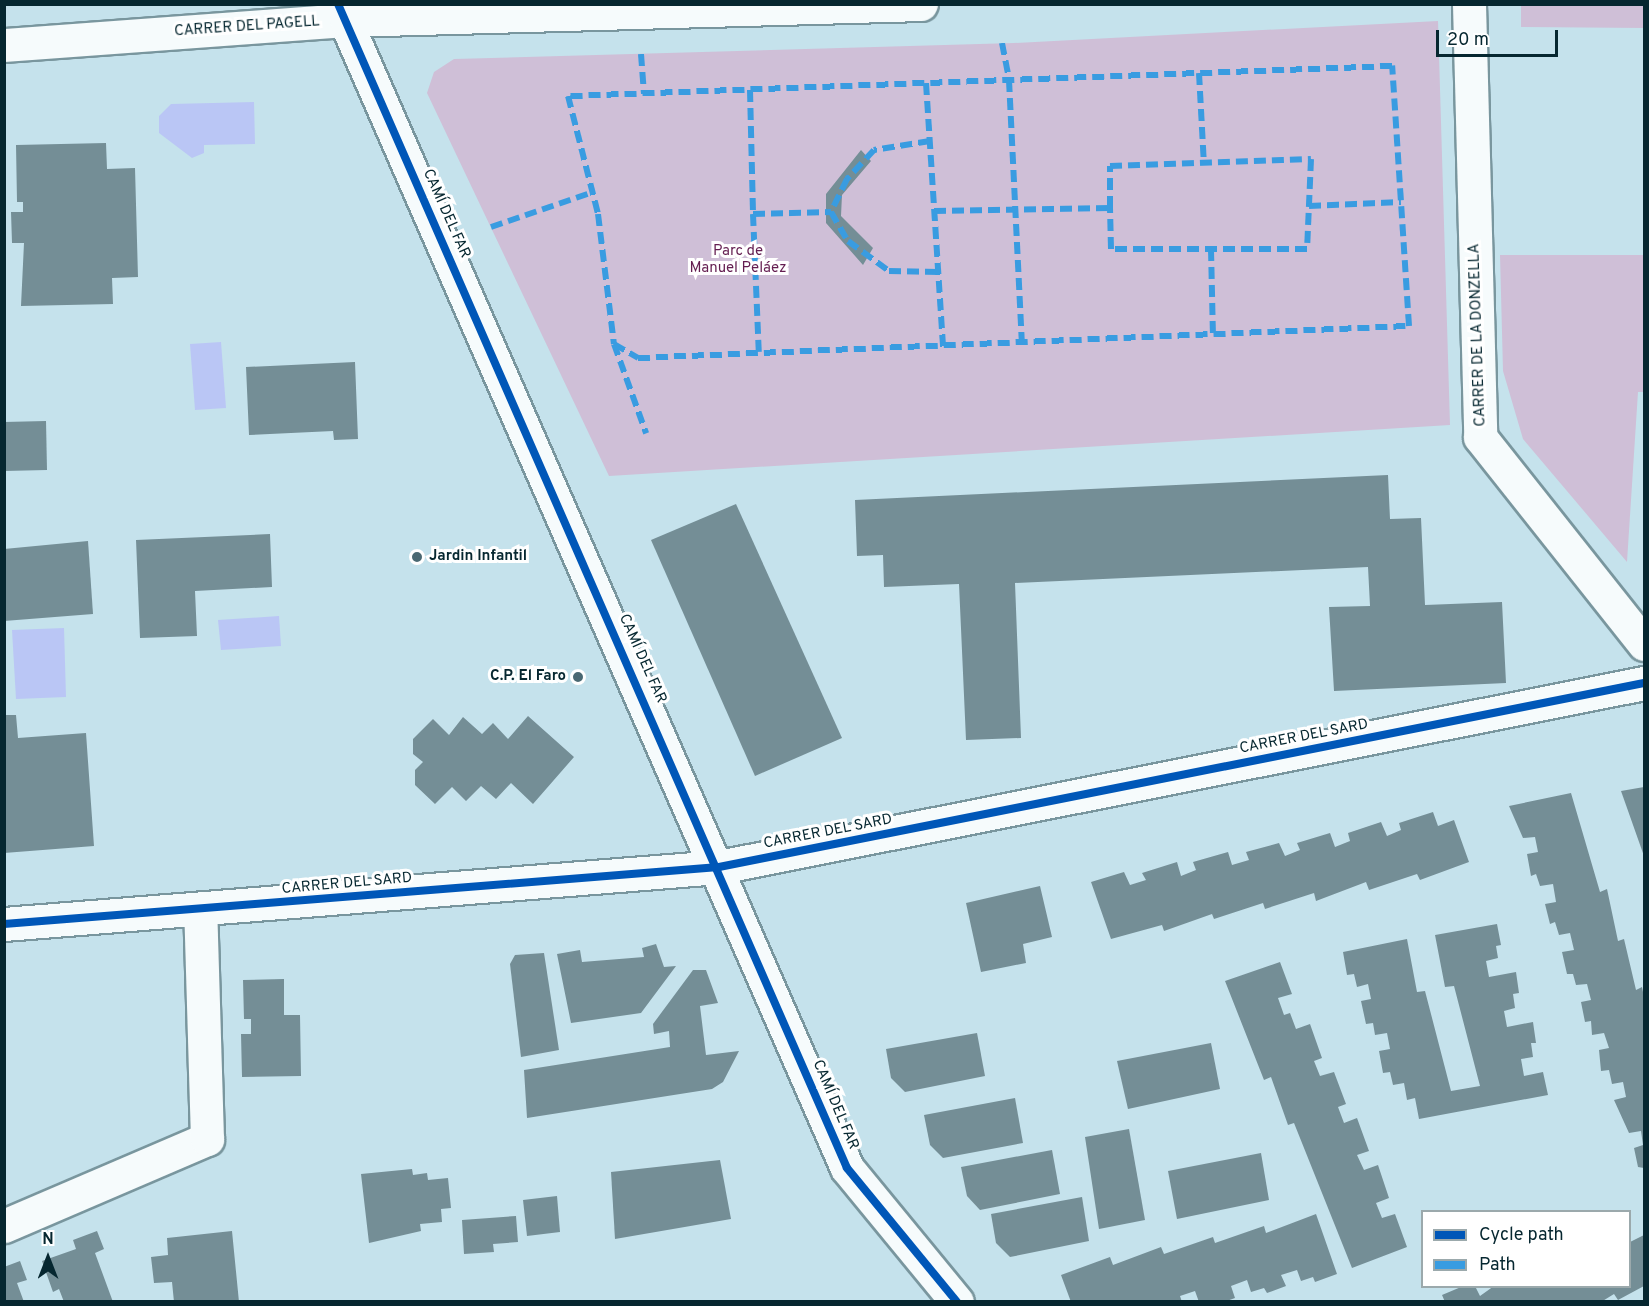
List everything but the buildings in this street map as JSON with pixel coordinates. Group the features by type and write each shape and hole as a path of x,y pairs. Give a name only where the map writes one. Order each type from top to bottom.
{"street":[{"name":"CARRER DEL PAGELL","path":"4,45 342,12 921,4"},
{"name":"CARRER DE LA DONZELLA","path":"1469,4 1480,437 1644,644"},
{"name":"CAMÍ DEL FAR","path":"342,12 719,867 847,1168 957,1302"},
{"name":"CARRER DEL SARD","path":"4,924 719,867 1644,683"},
{"path":"4,1226 207,1139 200,909"}],"green space":[{"path":"1521,5 1644,5 1644,28 1521,27"},
{"name":"Parc de Manuel Peláez","path":"1438,21 1450,425 609,476 427,93 434,72 454,59 1014,43"},
{"path":"1500,255 1644,255 1644,392 1638,392 1627,562 1523,439 1503,371"}],"water":[{"path":"254,102 255,144 204,145 204,153 192,158 159,133 159,116 171,104"},
{"path":"221,342 226,408 195,410 190,344"},
{"path":"279,616 281,646 221,650 218,620"},
{"path":"64,628 66,697 16,699 12,630"}],"marked path":[{"path":"1002,43 1009,80 1022,343"},
{"path":"641,54 644,94"},
{"path":"614,344 638,358 1409,326 1392,66 568,96 598,214 614,344 646,433"},
{"path":"1199,73 1204,164"},
{"path":"926,83 943,347"},
{"path":"750,90 753,214 831,212"},
{"path":"930,141 874,150 847,179 831,212 848,241 889,271 939,272"},
{"path":"934,211 1110,208 1110,166 1311,159 1307,249 1111,249 1110,208"},
{"path":"491,227 593,192"},
{"path":"1309,206 1401,202"},
{"path":"753,214 759,355"},
{"path":"1211,249 1213,335"}],"cycle path":[{"path":"338,4 847,1168 957,1302"},
{"path":"4,924 719,867 1644,683"}],"place":[{"name":"Jardin Infantil","path":"417,557"},
{"name":"C.P. El Faro","path":"578,677"}]}
